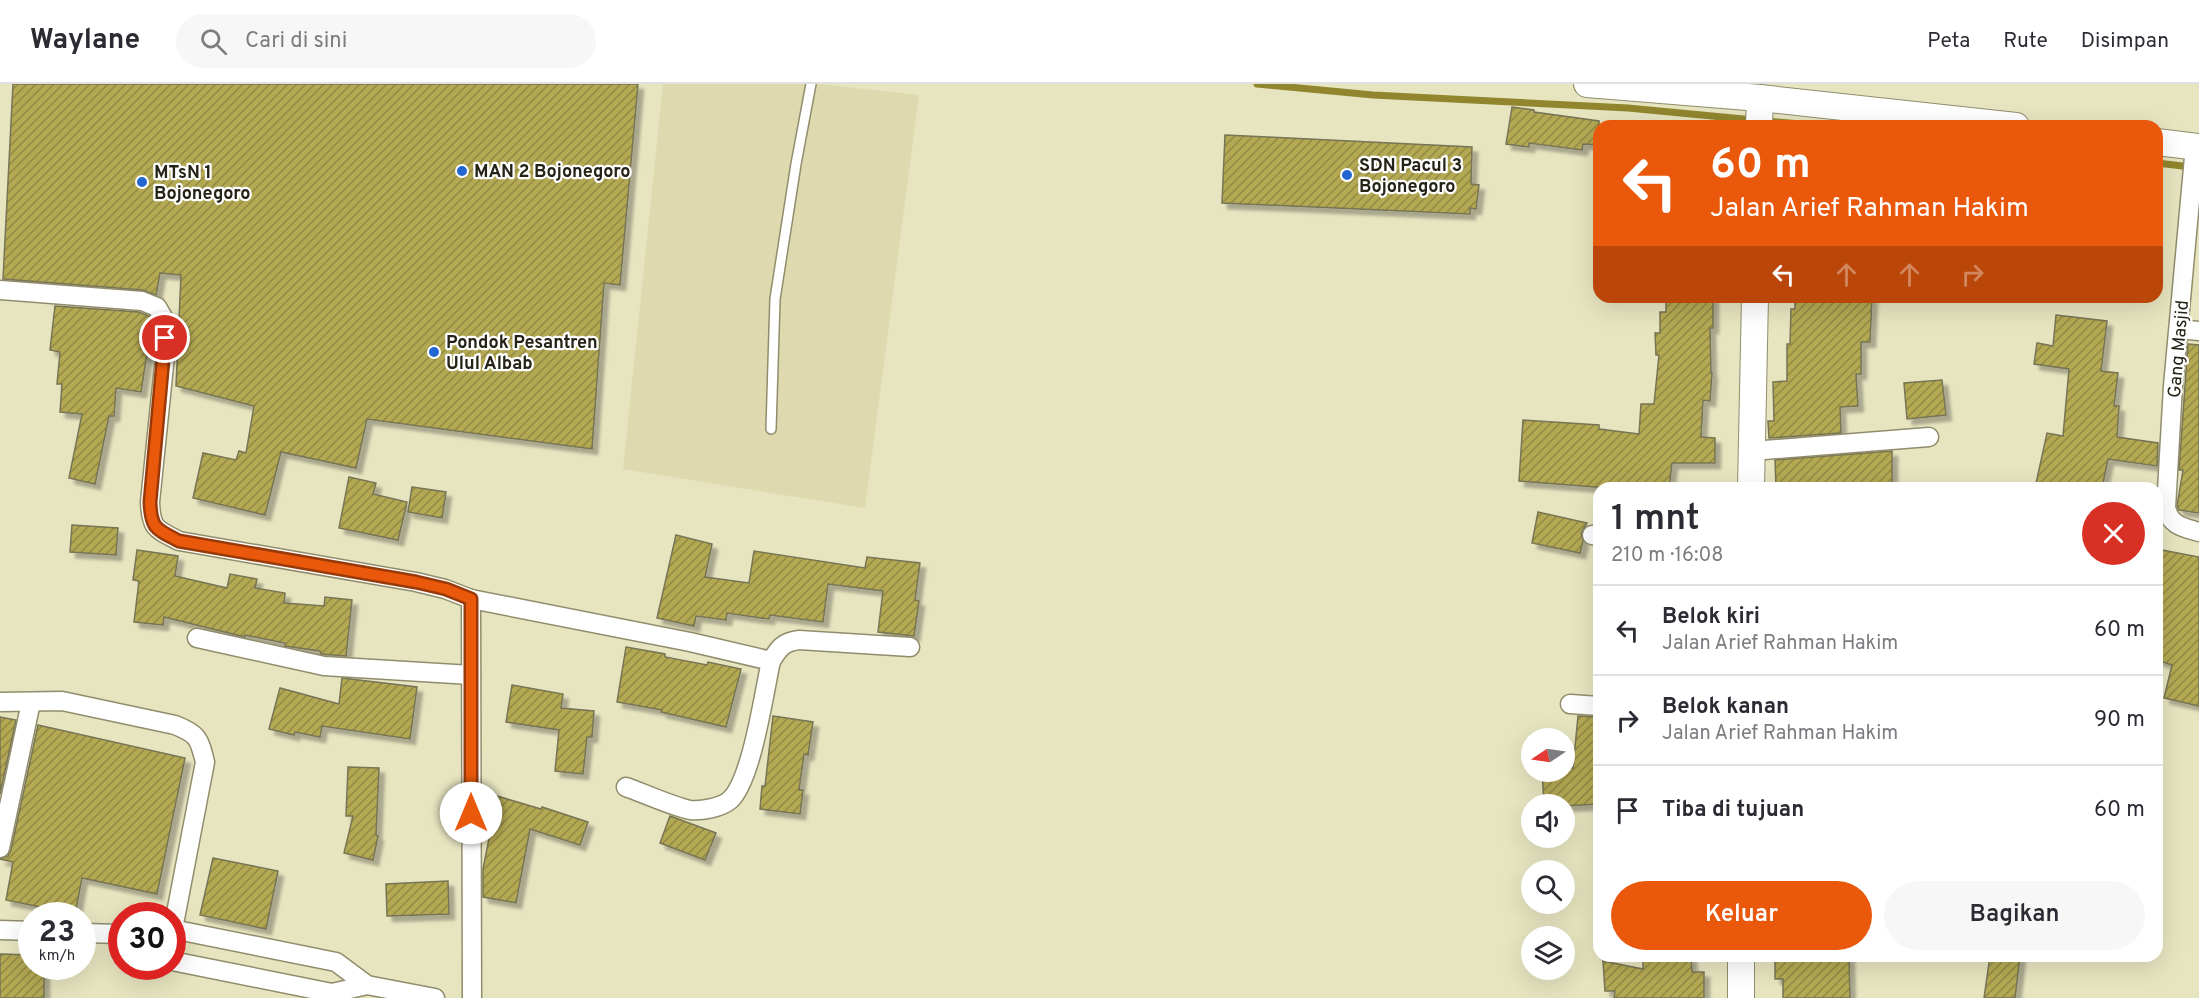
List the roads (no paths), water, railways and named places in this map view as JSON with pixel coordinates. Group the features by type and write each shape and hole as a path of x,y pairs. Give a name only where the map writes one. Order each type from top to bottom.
{"main road":[{"path":"1587,84 1759,112 1906,120"},
{"path":"2163,145 2195,158"},
{"path":"1751,482 1755,303"},
{"path":"1741,962 1741,998"}],"street":[{"name":"Gang Masjid","path":"2163,498 2195,158"},
{"path":"0,290 142,301 157,307 165,321 165,356 150,516 157,530 179,541 416,582 446,589 471,599 690,642 771,661"},
{"path":"2179,328 2199,331"},
{"path":"1752,451 1929,437"},
{"name":"Gang Masjid","path":"2163,510 2176,524 2199,532"},
{"path":"471,599 472,998"},
{"path":"197,638 324,666 471,675"},
{"path":"626,787 690,810 710,809 729,801 741,783 748,764 771,661 786,641 910,647"},
{"path":"0,702 62,701 175,725 198,737 205,762 183,902"},
{"path":"0,849 31,702"},
{"path":"1570,704 1593,706"},
{"path":"0,930 18,931"},
{"path":"186,931 336,962 367,985"},
{"path":"186,964 332,993 367,985 435,998"}],"lane":[{"path":"771,429 774,299 811,84"}],"waterway":[{"path":"1257,84 1373,95 1628,108 1754,120"},
{"path":"2163,164 2191,167"}],"place":[{"name":"MAN 2 Bojonegoro","path":"462,171"},
{"name":"SDN Pacul 3 Bojonegoro","path":"1347,175"},
{"name":"MTsN 1 Bojonegoro","path":"142,182"},
{"name":"Pondok Pesantren Ulul Albab","path":"434,352"}]}
